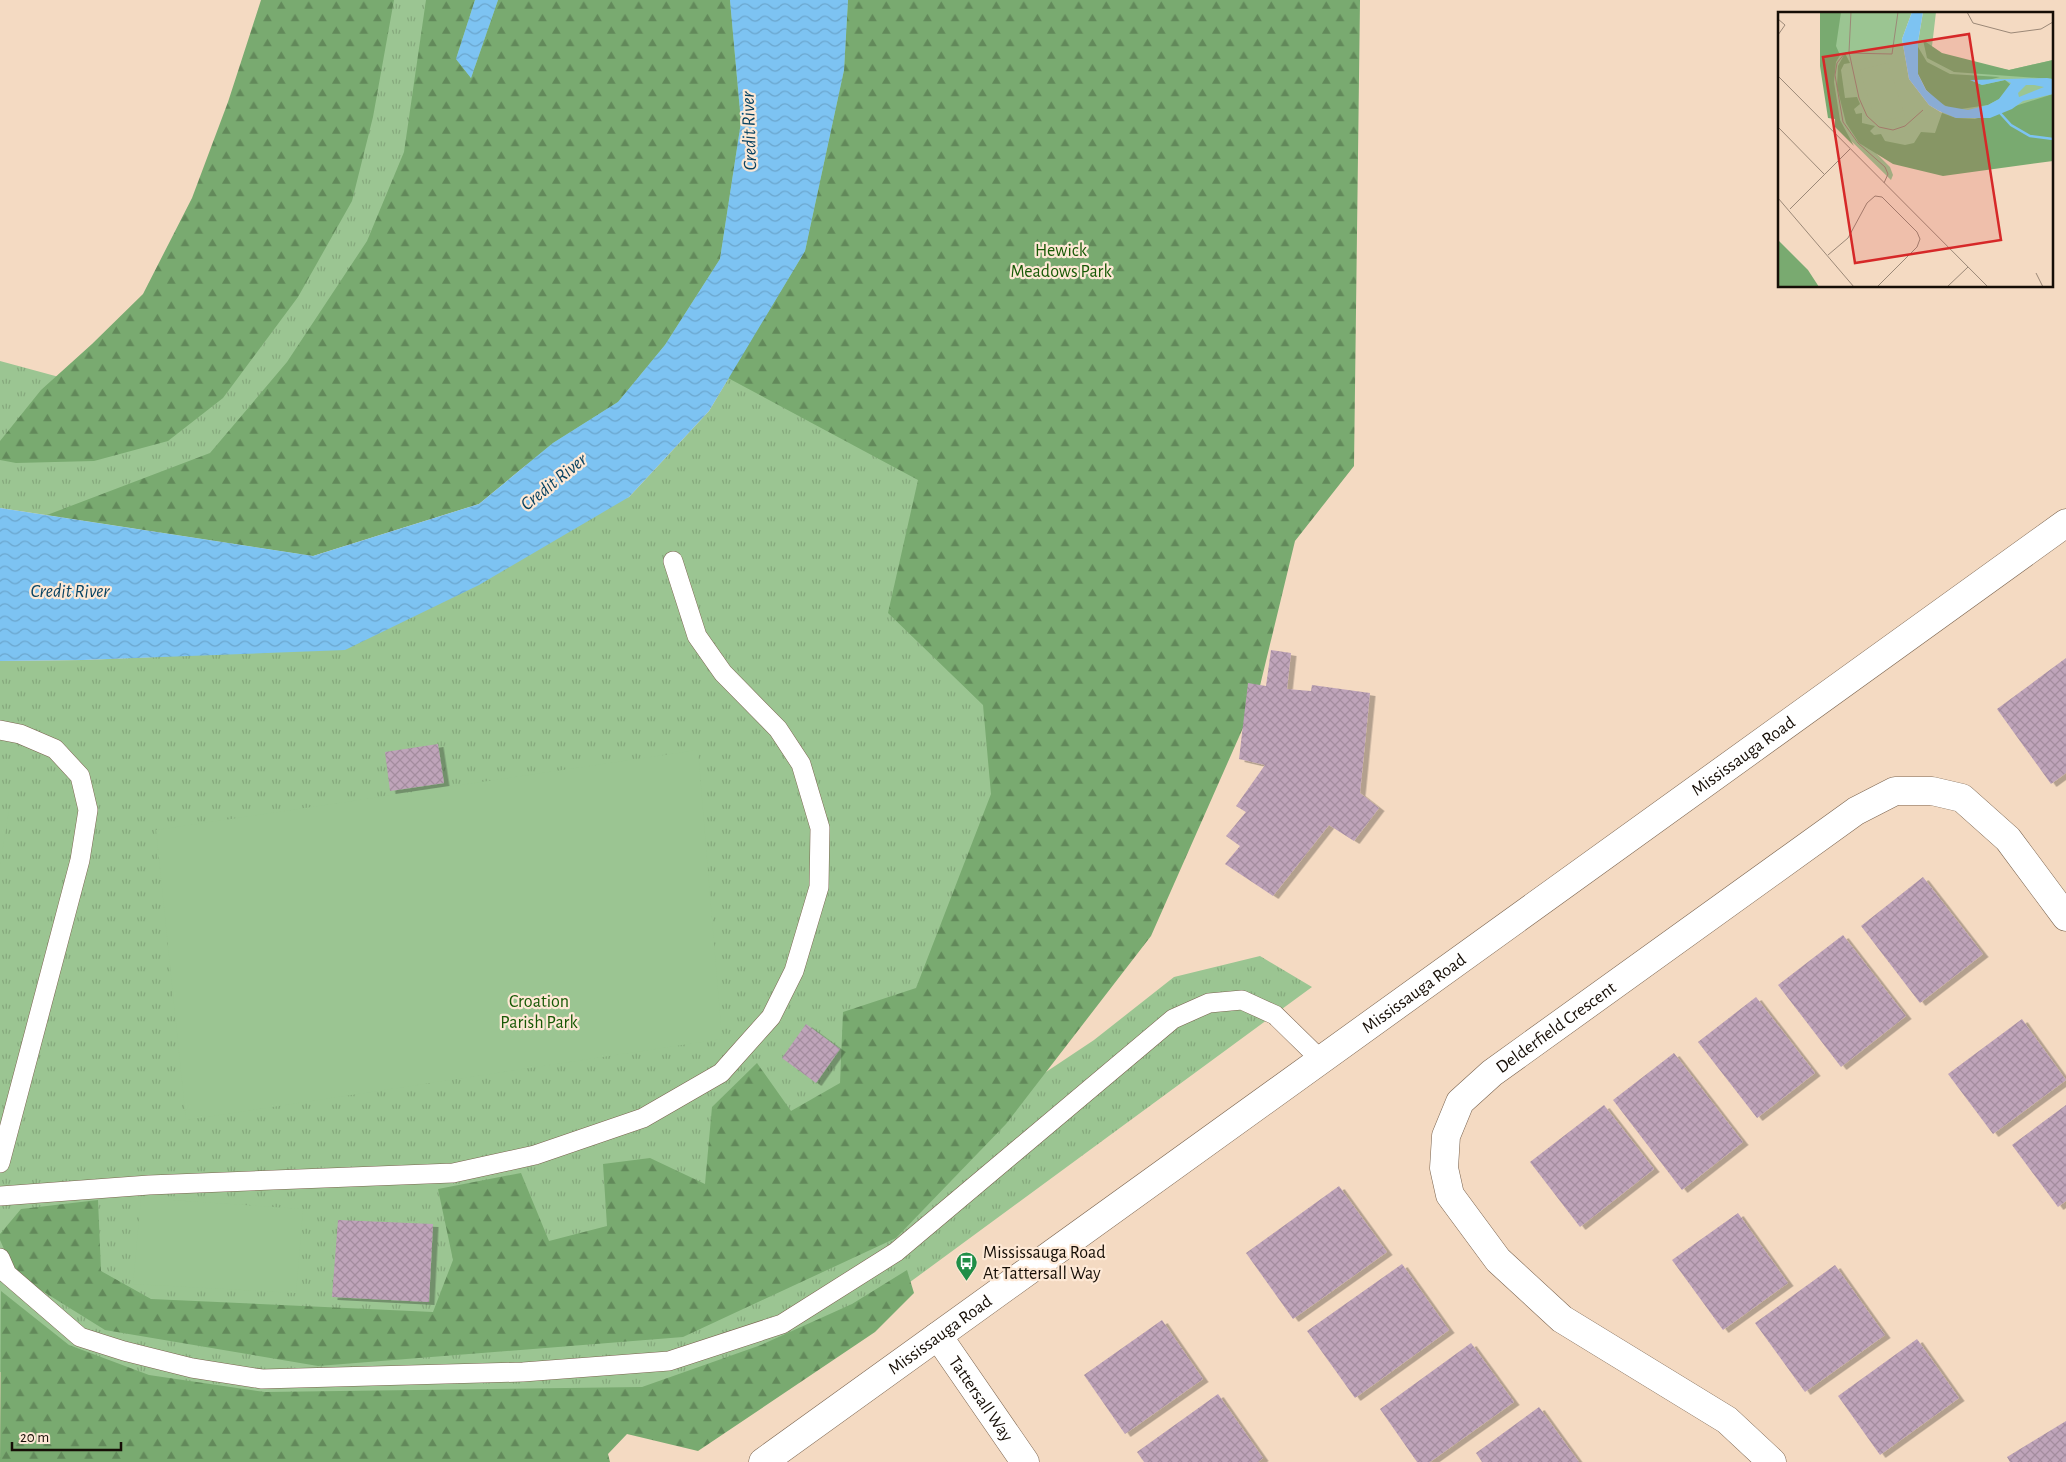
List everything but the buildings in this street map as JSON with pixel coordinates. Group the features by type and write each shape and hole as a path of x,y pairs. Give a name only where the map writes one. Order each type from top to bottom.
{"main road":[{"name":"Mississauga Road","path":"763,1462 2066,523"},
{"name":"Delderfield Crescent","path":"1772,1462 1727,1420 1562,1319 1498,1260 1450,1196 1444,1168 1446,1136 1460,1102 1492,1073 1848,817 1895,791 1932,791 1962,798 2008,839 2066,917"},
{"name":"Tattersall Way","path":"938,1336 1025,1462"}],"lane":[{"path":"0,1196 149,1185 453,1173 535,1155 643,1118 722,1073 771,1017 794,971 819,887 820,828 801,764 778,729 724,673 697,636 673,561"},
{"path":"0,730 20,734 55,749 80,776 88,810 80,860 0,1163"},
{"path":"0,1258 7,1274 80,1337 124,1351 192,1368 262,1378 523,1372 669,1360 782,1324 896,1252 1173,1019 1209,1003 1242,1000 1275,1015 1321,1060"}],"green space":[{"path":"261,0 394,0 373,117 352,201 298,297 223,398 168,441 94,461 16,463 0,460 0,441 41,390 143,294 192,198 228,102"},
{"name":"Croation Parish Park","path":"298,0 1360,0 1022,536 1004,1100 1094,1040 1174,977 1260,956 1312,987 718,1423 570,1419 0,1372 0,661 155,657 629,497 709,411 728,379 313,556 0,508 0,361 155,403"},
{"path":"426,0 475,0 456,59 471,78 498,0 730,0 741,122 720,259 665,345 618,402 553,443 479,504 313,556 47,515 210,453 287,362 367,241 404,152"},
{"name":"Hewick Meadows Park","path":"848,0 1360,0 1354,466 1295,541 1258,694 1151,936 1006,1124 896,1238 683,1337 318,1366 105,1330 15,1274 0,1240 0,1234 21,1209 98,1200 101,1271 151,1299 433,1312 453,1260 438,1189 521,1173 549,1241 607,1226 603,1164 650,1158 705,1184 712,1107 757,1063 791,1111 840,1083 843,1012 916,988 991,794 983,705 888,613 918,480 728,378 805,251 844,70"},
{"path":"698,750 722,1039 186,1120 156,830"},
{"path":"0,809 9,810 0,866"},
{"path":"141,1198 303,1209 296,1293 133,1284"},
{"path":"907,1270 914,1293 875,1332 698,1451 627,1434 608,1454 610,1462 0,1462 1,1291 69,1345 149,1375 265,1392 642,1387 761,1345 852,1304"}],"water":[{"path":"475,0 498,0 471,78 456,59"},
{"name":"Credit River","path":"730,0 848,0 844,70 805,251 709,411 629,497 479,585 345,650 83,660 0,661 0,508 313,556 479,504 553,443 618,402 665,345 720,259 741,122"}],"place":[{"name":"Mississauga Road At Tattersall Way","path":"967,1281"}]}
